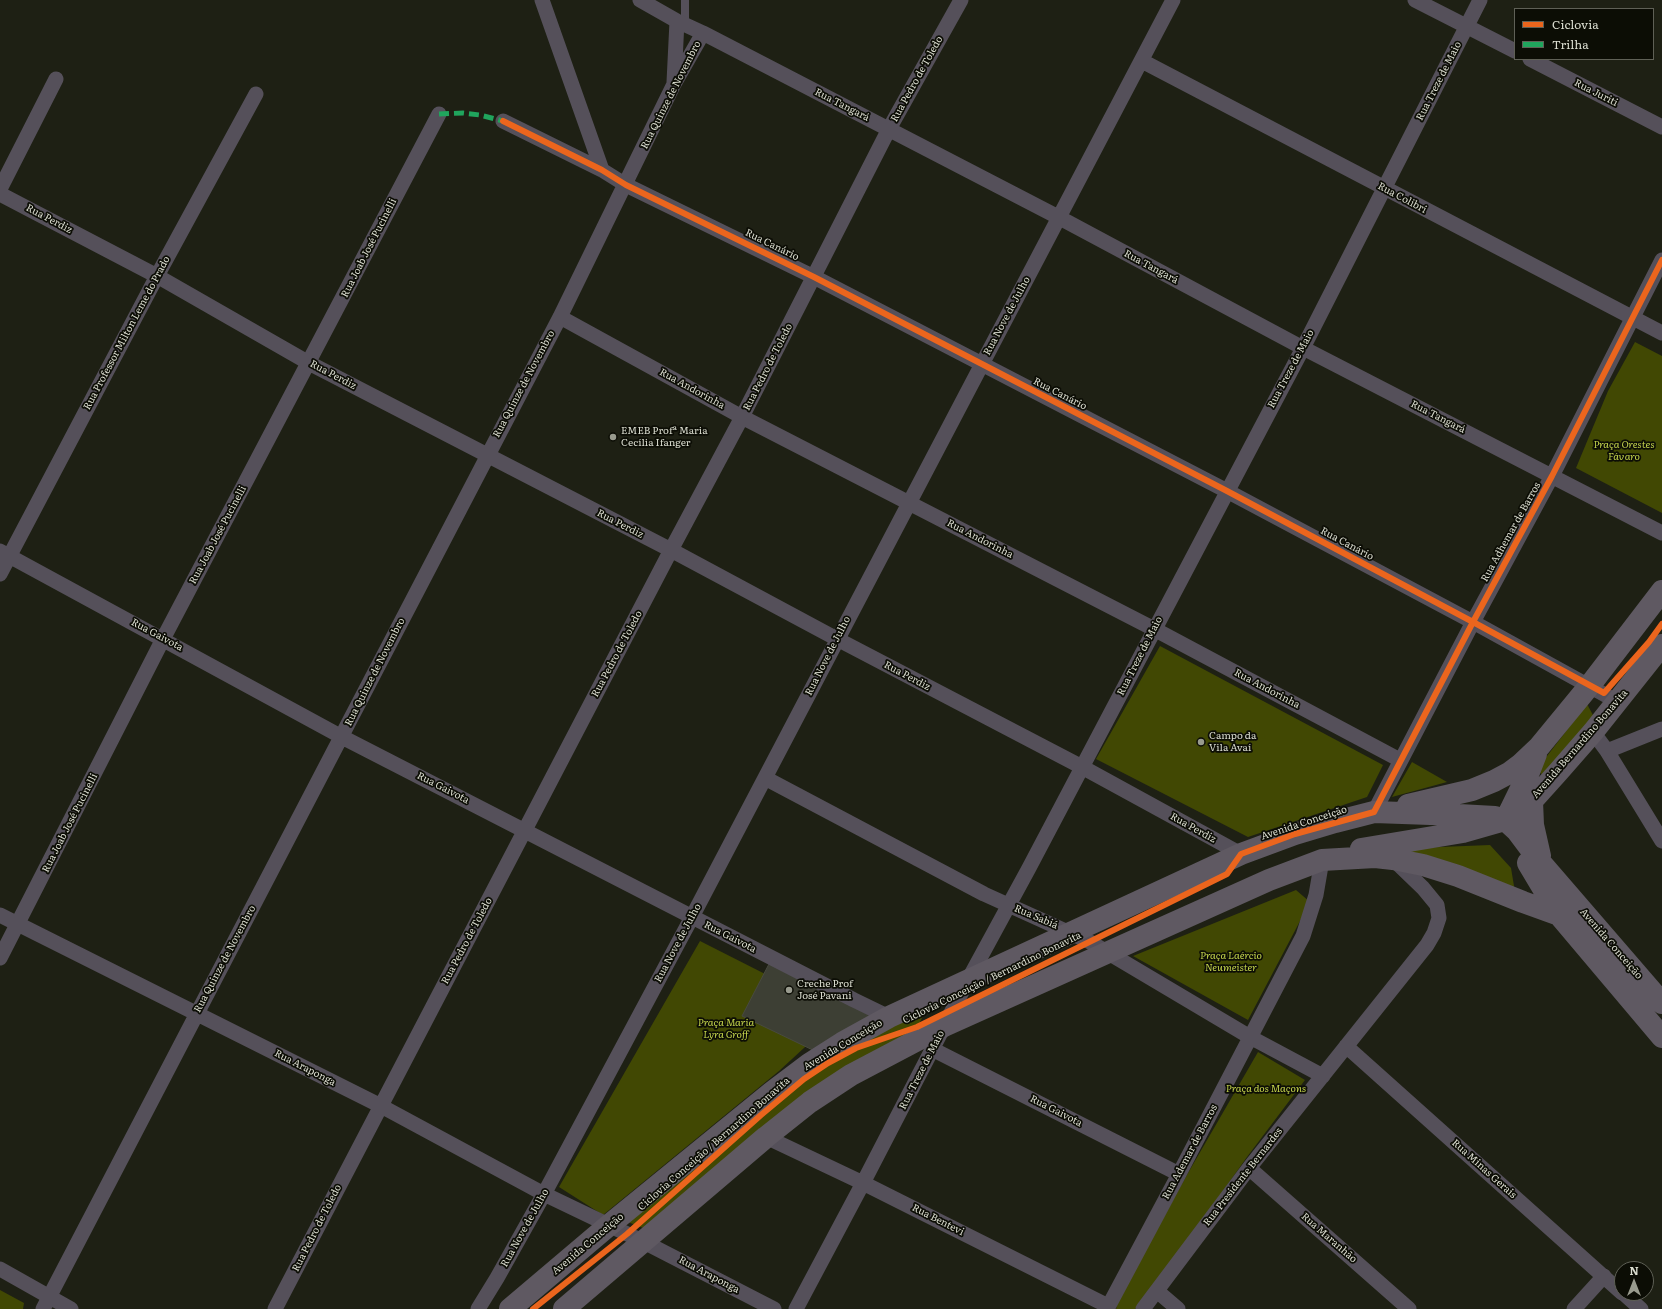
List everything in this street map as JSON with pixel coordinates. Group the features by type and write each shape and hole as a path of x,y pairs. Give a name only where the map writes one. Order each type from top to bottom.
{"main road":[{"path":"1374,812 1431,801 1472,790 1509,774 1539,747 1590,685 1662,591"},
{"name":"Avenida Bernardino Bonavita","path":"1322,860 1357,850 1387,844 1463,832 1505,820 1532,801 1618,702 1662,645"},
{"path":"1539,747 1529,772 1505,820 1537,880 1559,915"},
{"path":"1532,801 1533,825 1541,863"},
{"name":"Avenida Conceição","path":"510,1309 608,1226 772,1092 809,1064 842,1043 890,1017 1241,854 1296,834 1374,812 1495,817 1505,820 1517,831 1541,863 1662,1002"},
{"name":"Avenida Conceição","path":"564,1309 766,1137 810,1102 852,1074 944,1026 1218,902 1322,860 1374,857 1423,865 1458,876 1559,915 1662,1036"}],"street":[{"path":"542,0 602,170"},
{"name":"Rua Tangará","path":"640,0 1060,218 1303,348 1662,533"},
{"name":"Rua Pedro de Toledo","path":"275,1309 671,550 742,417 889,130 961,0"},
{"name":"Rua Nove de Julho","path":"478,1309 544,1194 692,917 836,639 1060,218 1173,0"},
{"path":"1415,0 1514,50"},
{"name":"Rua Treze de Maio","path":"796,1309 967,982 1009,906 1303,348 1383,188 1480,0"},
{"path":"674,84 681,22"},
{"name":"Rua Quinze de Novembro","path":"46,1303 560,317 674,84 703,33"},
{"name":"Rua Juriti","path":"1532,60 1662,128"},
{"name":"Rua Colibri","path":"1142,61 1662,333"},
{"path":"0,189 56,79"},
{"name":"Rua Professor Milton Leme do Prado","path":"0,574 5,554 256,94"},
{"name":"Rua Joab José Pucinelli","path":"0,958 163,639 439,114"},
{"name":"Rua Canário","path":"503,121 814,277 1227,492 1473,622 1590,685 1618,702"},
{"name":"Rua Perdiz","path":"0,194 157,276 309,363 671,550 836,639 1082,767 1241,854"},
{"name":"Rua Adhemar de Barros","path":"1374,812 1473,622 1552,476 1631,318 1662,260"},
{"name":"Rua Andorinha","path":"560,317 742,417 1154,629 1400,760"},
{"name":"Rua Gaivota","path":"5,554 342,737 854,1000 890,1017"},
{"path":"1607,751 1662,729"},
{"path":"1593,732 1607,751 1662,841"},
{"name":"Rua Sabiá","path":"765,778 1009,906 1071,933 1108,953 1250,1037 1323,1076"},
{"name":"Rua Presidente Bernardes","path":"1143,1309 1249,1168 1427,944 1437,925 1439,911 1437,905 1423,888 1393,859"},
{"name":"Rua Ademar de Barros","path":"1108,1308 1284,975 1303,936 1316,895 1322,860"},
{"name":"Rua Araponga","path":"0,915 381,1106 544,1194 644,1242 774,1309"},
{"name":"Rua Minas Gerais","path":"1346,1046 1614,1285"},
{"name":"Rua Gaivota","path":"932,1049 1179,1174"},
{"name":"Rua Bentevi","path":"766,1137 863,1183 1108,1308"},
{"name":"Rua Maranhão","path":"1249,1168 1409,1309"},
{"path":"0,1269 46,1303 71,1309"},
{"path":"1574,1309 1604,1276"},
{"path":"1157,1291 1178,1309"},
{"name":"Rua Minas Gerais","path":"1632,1301 1641,1309"}],"lane":[{"path":"681,22 685,0"}],"green space":[{"name":"Praça Orestes Fávaro","path":"1635,342 1662,356 1662,513 1576,468 1608,391"},
{"name":"Campo da Vila Avaí","path":"1160,646 1383,765 1367,797 1248,837 1096,759"},
{"path":"1587,704 1594,717 1543,776 1537,769"},
{"path":"1412,762 1447,782 1392,797"},
{"path":"1490,845 1511,868 1515,892 1402,852 1415,848"},
{"name":"Praça Laércio Neumeister","path":"1296,890 1310,902 1248,1020 1133,956"},
{"name":"Praça Maria Lyra Groff","path":"700,941 842,1013 779,1071 603,1215 559,1187"},
{"path":"927,1008 914,1034 648,1230 628,1222 798,1078"},
{"name":"Praça dos Maçons","path":"1258,1052 1305,1080 1247,1157 1163,1276 1135,1309 1116,1309 1119,1298 1188,1173"},
{"path":"0,1290 24,1303 23,1309 0,1309"}],"building":[{"name":"Creche Prof José Pavani","path":"769,964 880,1018 819,1053 742,1016"}],"marked path":[{"path":"439,114 463,113 480,115 503,121"}],"cycle path":[{"path":"503,121 602,170 626,185 814,277 1227,491 1604,693 1649,642 1662,624"},
{"name":"Ciclovia Conceição / Bernardino Bonavita","path":"533,1309 627,1234 761,1115 804,1079 828,1063 856,1048 917,1027 1227,874 1241,854 1295,834 1374,812 1473,622 1552,476 1662,260"}],"place":[{"name":"EMEB Profª Maria Cecília Ifanger","path":"613,437"},
{"name":"Campo da Vila Avaí","path":"1201,742"},
{"name":"Creche Prof José Pavani","path":"789,990"}]}
